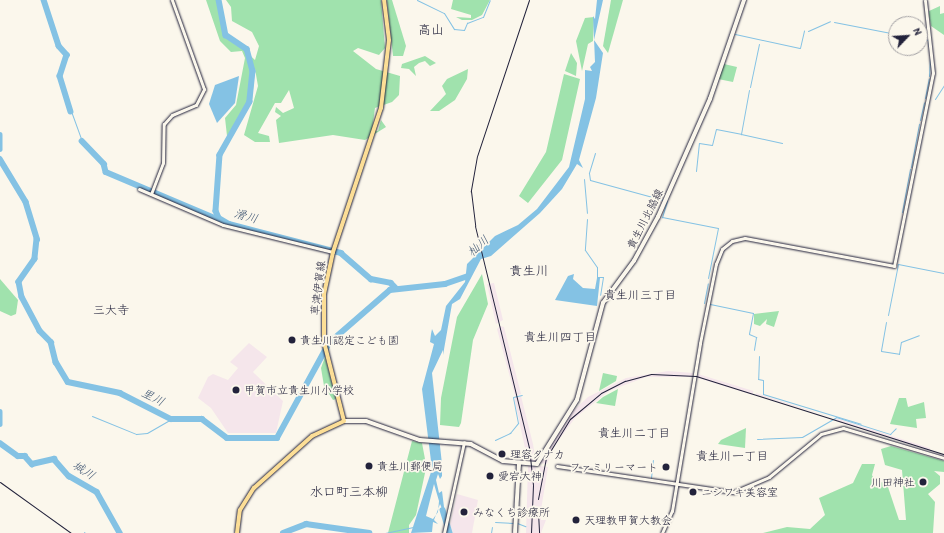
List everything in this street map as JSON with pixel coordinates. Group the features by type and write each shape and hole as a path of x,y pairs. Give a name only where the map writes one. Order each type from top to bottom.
{"main road":[{"name":"草津伊賀線","path":"344,421 324,342 324,294 333,251 381,108 389,40 384,0"},
{"name":"貴生川北脇線","path":"519,463 537,464 575,404 603,303 634,261 658,217 710,99 744,0"},
{"path":"237,533 240,510 254,488 312,436 344,421 366,421 413,438 462,442 497,458 519,463 515,533"}],"street":[{"path":"151,194 162,163 164,124 172,115 196,105 204,89 172,0"},
{"path":"662,533 672,511 713,276 719,255 727,244 745,238 894,266 932,78 933,55 925,0"},
{"path":"139,189 223,225 333,251"},
{"path":"557,466 676,485 739,492 769,477 821,434 839,428 944,458"},
{"path":"444,533 462,442"}],"shaded area":[{"path":"494,283 503,320 496,324 487,284"},
{"path":"500,326 504,327 521,394 515,396 497,329"},
{"name":"甲賀市立貴生川小学校","path":"249,343 267,357 253,372 283,401 276,433 228,433 211,408 198,398 208,377 213,374 228,380 238,368 230,362"},
{"path":"668,371 693,373 692,377 646,377 609,391 575,418 553,448 547,464 540,463 571,413 588,397 626,378"},
{"path":"698,374 753,391 752,395 697,378"},
{"path":"756,393 834,418 756,395"},
{"path":"521,396 533,444 536,463 528,462 514,397"},
{"path":"835,418 930,448 930,451 834,420"},
{"path":"528,466 535,466 538,478 540,466 548,467 541,510 541,520 546,520 541,533 526,533"},
{"name":"みなくち診療所","path":"457,494 478,500 472,533 453,533 450,525"}],"green space":[{"path":"206,0 219,0 224,31 255,60 259,46 252,32 232,21 231,7 226,0 381,0 385,48 379,55 358,48 353,51 376,69 400,76 399,95 392,102 375,108 372,130 378,131 381,120 386,127 365,140 333,135 279,143 276,120 281,116 275,112 276,107 283,113 294,108 289,90 281,103 275,103 258,133 269,136 270,142 255,142 244,135 258,86 255,69 252,100 227,136 225,118 236,105 245,58 242,51 231,52 220,41"},
{"path":"387,0 392,0 406,46 403,56 393,56"},
{"path":"453,0 490,0 482,15 472,20 462,20 456,17 471,18 471,15 451,9"},
{"path":"611,0 623,0 608,53 603,46"},
{"path":"940,6 940,14 944,13 944,35 931,26 929,15 929,11"},
{"path":"594,17 593,41 588,44 582,71 576,41 585,18"},
{"path":"571,53 577,63 576,76 565,71"},
{"path":"425,56 436,63 430,66 425,61 419,63 414,67 416,76 409,69 401,68 402,64"},
{"path":"724,64 737,67 733,82 718,79"},
{"path":"468,69 467,79 455,100 439,111 430,111 446,94 442,86 447,79"},
{"path":"564,74 580,79 562,160 528,203 519,196 546,152"},
{"path":"482,274 488,304 473,340 461,423 459,427 440,425 441,398 457,317"},
{"path":"0,279 18,300 16,314 11,316 0,311"},
{"path":"779,311 774,327 766,324 767,319 760,326 754,324 754,314"},
{"path":"325,357 336,399 333,400 324,386 321,368"},
{"path":"603,373 617,376 616,381 599,391"},
{"path":"618,389 615,406 596,403 603,397"},
{"path":"899,398 906,398 908,407 924,402 926,418 916,419 917,428 890,424"},
{"path":"746,428 745,448 718,444 721,440"},
{"path":"412,441 422,443 425,459 425,473 416,515 409,525 409,533 388,533"},
{"path":"891,446 944,461 944,472 934,471 940,476 940,484 928,494 935,502 933,533 763,533 787,527 810,529 825,515 819,498 853,483 862,464 875,464 872,475 876,484 886,481 899,520 906,520 902,470 885,465 881,449"}],"water":[{"path":"597,0 603,0 594,40 593,16 595,19"},
{"path":"594,40 603,53 596,98 579,160 583,168 577,164 562,189 540,213 491,256 481,259 460,299 452,304 443,355 443,350 432,373 442,464 442,476 440,479 438,474 436,480 439,493 442,491 445,515 440,504 438,508 439,501 434,484 426,516 433,519 436,515 434,520 438,524 433,522 432,532 411,533 432,469 422,389 434,344 430,342 432,329 435,336 441,330 446,306 465,282 467,264 495,236 518,225 537,209 569,167 585,99 585,70 592,71 590,67 595,62"},
{"path":"239,76 235,103 217,123 209,104 215,85"},
{"path":"574,274 573,279 583,288 595,289 597,278 600,278 597,306 555,300 568,276"}],"waterway":[{"path":"44,0 59,46 67,55 60,76 71,111"},
{"name":"滑川","path":"219,0 226,35 247,49 253,71 250,102 220,155 216,211 219,218 229,224 341,253 371,279 391,283 395,287"},
{"path":"417,0 444,13 454,29 464,30 467,23 483,17 490,0"},
{"path":"808,31 830,21"},
{"path":"834,22 888,32"},
{"path":"735,34 800,48 804,30"},
{"path":"928,40 929,47"},
{"path":"750,87 759,44"},
{"path":"929,76 930,59"},
{"path":"925,98 929,78"},
{"path":"935,99 944,85"},
{"path":"749,90 741,134 782,143"},
{"path":"920,120 924,102"},
{"path":"71,111 82,141"},
{"path":"911,167 919,124"},
{"path":"696,171 699,143 712,145 716,129 741,134"},
{"name":"里川","path":"0,135 0,149"},
{"path":"82,141 104,164 106,172 222,221"},
{"path":"595,153 589,173 590,180 663,200"},
{"name":"里川","path":"0,159 26,202 37,239 35,259 19,282 22,297 40,331 51,342 56,362 68,382 120,393 171,419 202,419 227,438 277,438 329,343 390,290 445,284 468,276"},
{"path":"902,212 910,169"},
{"path":"584,179 587,213"},
{"path":"667,201 662,217 718,228 708,278"},
{"path":"587,219 585,250 597,267 597,277 603,277 600,295"},
{"path":"888,315 898,264 944,273"},
{"path":"704,303 708,283"},
{"path":"710,304 753,313 749,334 756,337 754,350"},
{"path":"886,322 881,351 899,354 901,342 919,335"},
{"path":"759,356 758,379 763,380 763,394 861,424"},
{"path":"495,440 510,433 518,423 513,397 522,395"},
{"name":"城川","path":"0,412 0,424"},
{"path":"92,416 136,434 147,433 171,419"},
{"path":"757,439 802,437 836,417 890,434 896,428"},
{"name":"城川","path":"0,443 18,456 25,456 32,464 54,459 69,476 97,492 120,533"},
{"path":"651,478 653,460"},
{"path":"443,510 450,533"},
{"path":"495,522 514,523"},
{"path":"517,523 525,526"},
{"name":"城川","path":"283,533 306,524 369,533"},
{"path":"385,533 414,527"},
{"path":"491,533 492,527"}],"railway":[{"path":"529,0 477,156 471,191 475,226 529,447 533,485 531,533"},
{"path":"538,499 546,458 570,419 601,393 625,381 651,374 696,376 944,454"},
{"path":"0,482 71,533"},
{"path":"538,512 539,533"}],"place":[{"name":"貴生川認定こども園","path":"292,340"},
{"name":"甲賀市立貴生川小学校","path":"236,390"},
{"name":"理容タナカ","path":"502,454"},
{"name":"貴生川郵便局","path":"369,466"},
{"name":"ファミリーマート","path":"666,467"},
{"name":"愛宕大神","path":"490,476"},
{"name":"川田神社","path":"923,482"},
{"name":"ニシワキ美容室","path":"693,492"},
{"name":"みなくち診療所","path":"464,512"},
{"name":"天理教甲賀大教会","path":"576,520"}],"district":[{"name":"高山","path":"431,29"},
{"name":"貴生川","path":"529,270"},
{"name":"貴生川三丁目","path":"640,295"},
{"name":"三大寺","path":"111,310"},
{"name":"貴生川四丁目","path":"560,337"},
{"name":"貴生川二丁目","path":"634,433"},
{"name":"貴生川一丁目","path":"732,456"},
{"name":"水口町三本柳","path":"349,491"}],"water label":[{"name":"杣川","path":"478,246"}]}
